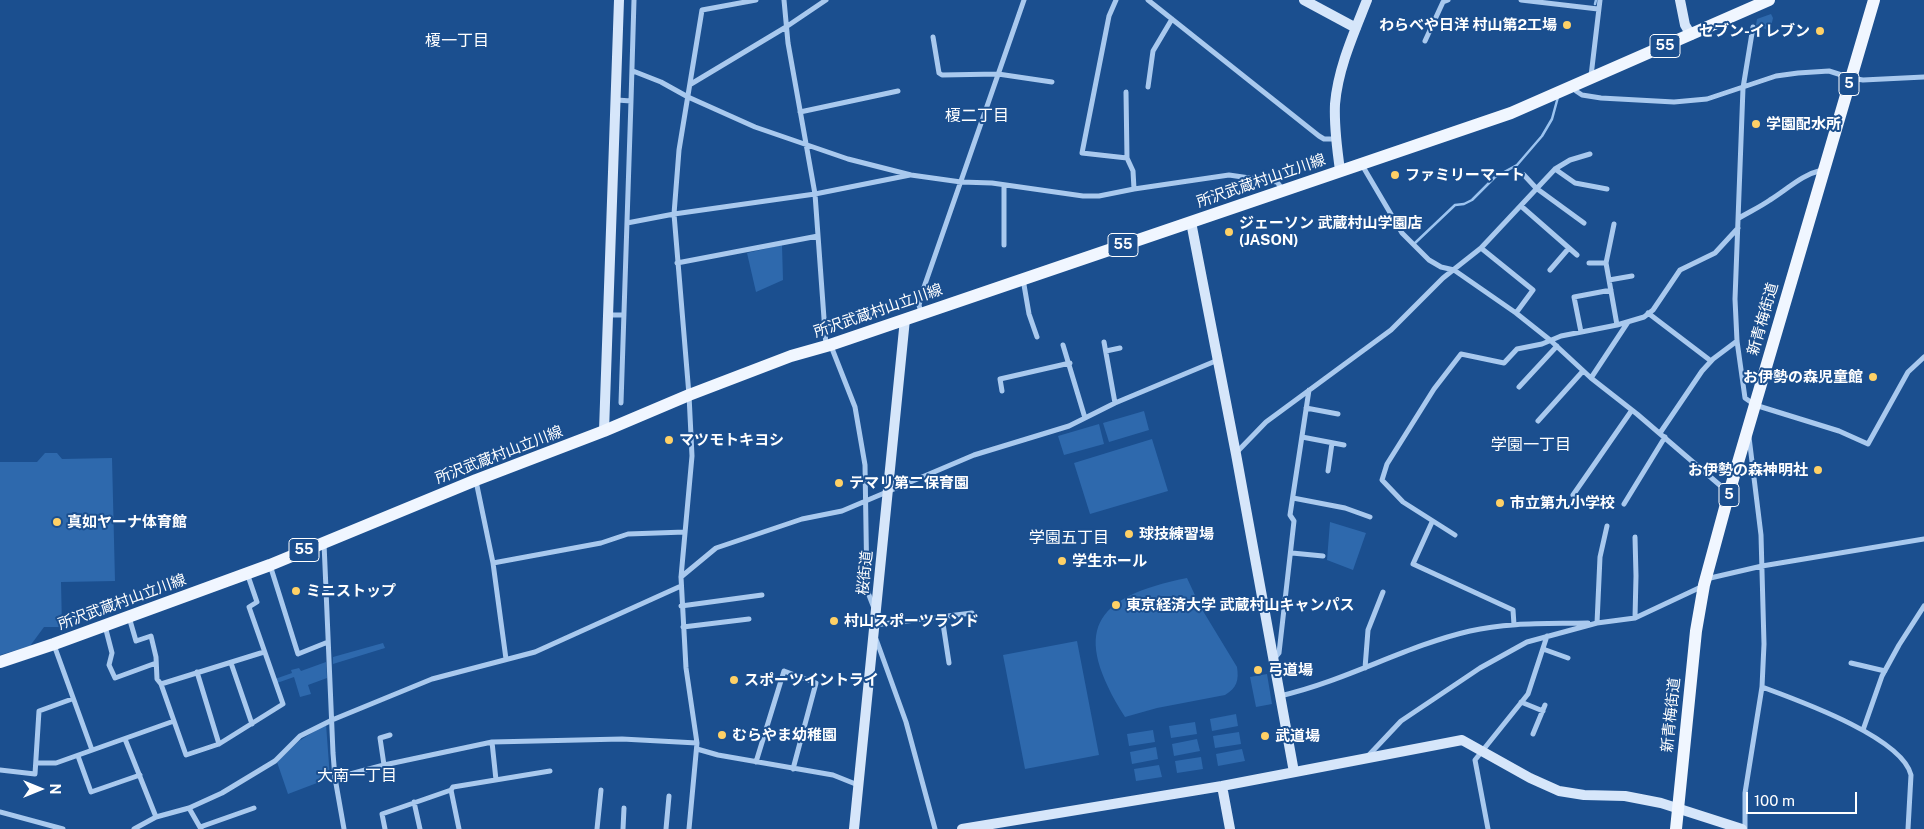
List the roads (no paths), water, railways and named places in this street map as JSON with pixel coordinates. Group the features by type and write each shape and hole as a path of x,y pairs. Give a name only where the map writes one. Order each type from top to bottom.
{"main road":[{"name":"所沢武蔵村山立川線","path":"0,662 270,565 476,480 791,356 828,346 1511,113 1769,0"},
{"name":"新青梅街道","path":"1676,829 1695,639 1705,582 1729,493 1874,0"}],"street":[{"path":"604,431 620,0"},
{"path":"621,403 634,0"},
{"path":"689,829 697,746 686,668 680,577 692,456 674,214 680,150 702,10 756,0"},
{"path":"784,0 786,27 815,194 828,346 855,407 865,465 866,590 876,613"},
{"path":"691,84 786,27 826,0"},
{"path":"921,314 919,305 923,290 1024,0"},
{"path":"1116,0 1109,16 1082,153 1128,158"},
{"path":"1148,0 1319,136 1324,139 1336,139"},
{"path":"1304,0 1356,28"},
{"path":"1340,170 1336,139 1335,105 1337,91 1341,70 1367,0"},
{"path":"1425,41 1443,2 1448,0"},
{"path":"1522,0 1598,9"},
{"path":"1591,79 1600,0"},
{"path":"1680,0 1685,25 1691,35"},
{"path":"1148,87 1152,51 1172,19"},
{"path":"1753,27 1743,88 1735,299 1745,398 1755,405 1839,431 1868,444 1908,372 1924,357"},
{"path":"933,37 939,73 942,75 998,74 1052,82"},
{"path":"632,71 661,82 688,97 755,128 806,145 911,175 1084,196 1099,196 1134,188 1229,175 1277,182 1283,190"},
{"path":"1574,86 1576,91 1582,95 1634,101 1674,102 1707,99 1776,76 1829,71 1862,80 1924,77"},
{"path":"800,112 898,91"},
{"path":"1126,92 1128,158 1133,172 1134,188"},
{"path":"617,100 631,100"},
{"path":"1236,454 1266,422 1391,330 1443,278 1481,248 1555,169 1570,160 1590,154"},
{"path":"1362,163 1375,189 1402,233 1414,247 1429,260 1441,267 1454,270 1516,313 1729,493"},
{"path":"1555,169 1575,183 1607,189"},
{"path":"1739,218 1772,200 1787,187 1810,173 1825,169"},
{"path":"627,223 674,214 815,194 911,175"},
{"path":"1524,175 1536,188 1584,222"},
{"path":"1004,185 1004,246"},
{"path":"1521,206 1577,255"},
{"path":"1191,222 1236,454 1294,772"},
{"path":"1614,224 1606,263 1617,325"},
{"path":"1455,535 1432,522 1404,502 1382,480 1387,464 1434,389 1461,354 1504,363 1516,349 1644,317 1668,289 1680,270 1715,253 1738,228"},
{"path":"677,263 818,236"},
{"path":"1481,248 1533,290 1516,313"},
{"path":"1550,270 1568,248"},
{"path":"1589,263 1606,263"},
{"path":"1609,280 1632,276"},
{"path":"1023,279 1029,314 1037,337"},
{"path":"1581,332 1574,296 1611,290"},
{"path":"1648,313 1711,361"},
{"path":"609,315 624,315"},
{"name":"桜街道","path":"854,829 905,319"},
{"path":"1591,378 1628,322"},
{"path":"1660,433 1711,361 1738,341"},
{"path":"1104,342 1115,403"},
{"path":"1064,344 1085,418"},
{"path":"1519,387 1557,346"},
{"path":"1106,351 1120,348"},
{"path":"680,577 716,548 802,519 842,511 974,455 1069,426 1115,403 1218,360"},
{"path":"1002,391 1000,379 1070,363"},
{"path":"1538,421 1583,371"},
{"path":"1273,660 1279,653 1292,553 1294,521 1290,515 1309,390"},
{"path":"1306,408 1338,414"},
{"path":"1573,495 1632,410"},
{"path":"962,829 1222,786 1462,740 1530,778 1559,791 1578,795 1625,796 1678,808 1744,829 1745,793 1762,686 1764,636 1762,566 1756,485 1748,429"},
{"path":"1624,504 1665,437"},
{"path":"1302,438 1344,445"},
{"path":"1328,471 1332,443"},
{"path":"476,480 493,564 506,659"},
{"path":"1293,498 1345,508 1370,517"},
{"path":"1432,522 1413,564 1513,610 1514,625"},
{"path":"1597,623 1600,558 1607,526"},
{"path":"493,564 600,542 628,534 685,532"},
{"path":"1635,537 1635,618"},
{"path":"1280,696 1309,689 1437,640 1472,630 1514,625 1597,623 1635,618 1705,582 1762,566 1924,539"},
{"path":"324,542 335,778 344,829"},
{"path":"1292,553 1323,556"},
{"path":"270,565 298,654 328,642"},
{"path":"129,617 136,641 151,636 157,679 161,684 186,755 219,744 283,704 249,607 257,602 247,573"},
{"path":"134,829 156,817 189,808 222,793 275,761 300,736 332,720 432,679 535,652 681,586"},
{"path":"1365,668 1368,630 1383,592"},
{"path":"681,606 762,595"},
{"path":"1863,730 1885,671 1899,644 1924,606"},
{"path":"935,829 906,722 885,668 874,629 972,613"},
{"path":"942,617 948,663"},
{"path":"683,627 749,619"},
{"path":"1365,759 1401,721 1480,668 1527,642 1597,623"},
{"path":"104,626 112,653 110,665 115,678 156,663"},
{"path":"1488,829 1475,760 1528,694 1547,636"},
{"path":"54,644 72,699 92,750"},
{"path":"1543,649 1568,658"},
{"path":"161,684 264,652"},
{"path":"231,663 252,724"},
{"path":"1851,663 1885,671"},
{"path":"756,762 784,671 816,683 793,769"},
{"path":"197,672 219,744"},
{"path":"1762,686 1807,703 1863,730 1902,758 1909,766 1911,775 1908,829"},
{"path":"0,770 35,774 39,711 72,699"},
{"path":"1522,702 1543,711"},
{"path":"1533,734 1546,705"},
{"path":"36,763 56,763 174,721"},
{"path":"384,765 380,738 390,735"},
{"path":"125,739 156,817"},
{"path":"335,778 384,765 492,742 622,739 697,746 756,762 833,775 858,785"},
{"path":"492,742 496,780"},
{"path":"78,756 90,792 140,775"},
{"path":"385,829 382,814 451,790 453,787 550,771"},
{"path":"1222,786 1230,829"},
{"path":"451,790 459,829"},
{"path":"597,829 601,790"},
{"path":"666,829 669,796"},
{"path":"414,802 420,829"},
{"path":"189,808 201,828 254,808"},
{"path":"623,829 624,808"},
{"path":"0,812 63,829"}],"waterway":[{"path":"1595,4 1596,0"},
{"path":"1415,243 1455,205 1464,204 1472,200 1495,177 1517,165 1542,136 1552,119 1558,97"}],"place":[{"name":"わらべや日洋 村山第2工場","path":"1567,25"},
{"name":"セブン-イレブン","path":"1820,31"},
{"name":"学園配水所","path":"1756,124"},
{"name":"ファミリーマート","path":"1395,175"},
{"name":"ジェーソン 武蔵村山学園店 (JASON)","path":"1229,232"},
{"name":"お伊勢の森児童館","path":"1873,377"},
{"name":"マツモトキヨシ","path":"669,440"},
{"name":"お伊勢の森神明社","path":"1818,470"},
{"name":"テマリ第二保育園","path":"839,483"},
{"name":"市立第九小学校","path":"1500,503"},
{"name":"真如ヤーナ体育館","path":"57,522"},
{"name":"球技練習場","path":"1129,534"},
{"name":"学生ホール","path":"1062,561"},
{"name":"ミニストップ","path":"296,591"},
{"name":"東京経済大学 武蔵村山キャンパス","path":"1116,605"},
{"name":"村山スポーツランド","path":"834,621"},
{"name":"弓道場","path":"1258,670"},
{"name":"スポーツイントライ","path":"734,680"},
{"name":"むらやま幼稚園","path":"722,735"},
{"name":"武道場","path":"1265,736"}],"district":[{"name":"榎一丁目","path":"457,41"},
{"name":"榎二丁目","path":"977,116"},
{"name":"学園一丁目","path":"1531,445"},
{"name":"学園五丁目","path":"1069,538"},
{"name":"大南一丁目","path":"357,776"}]}
